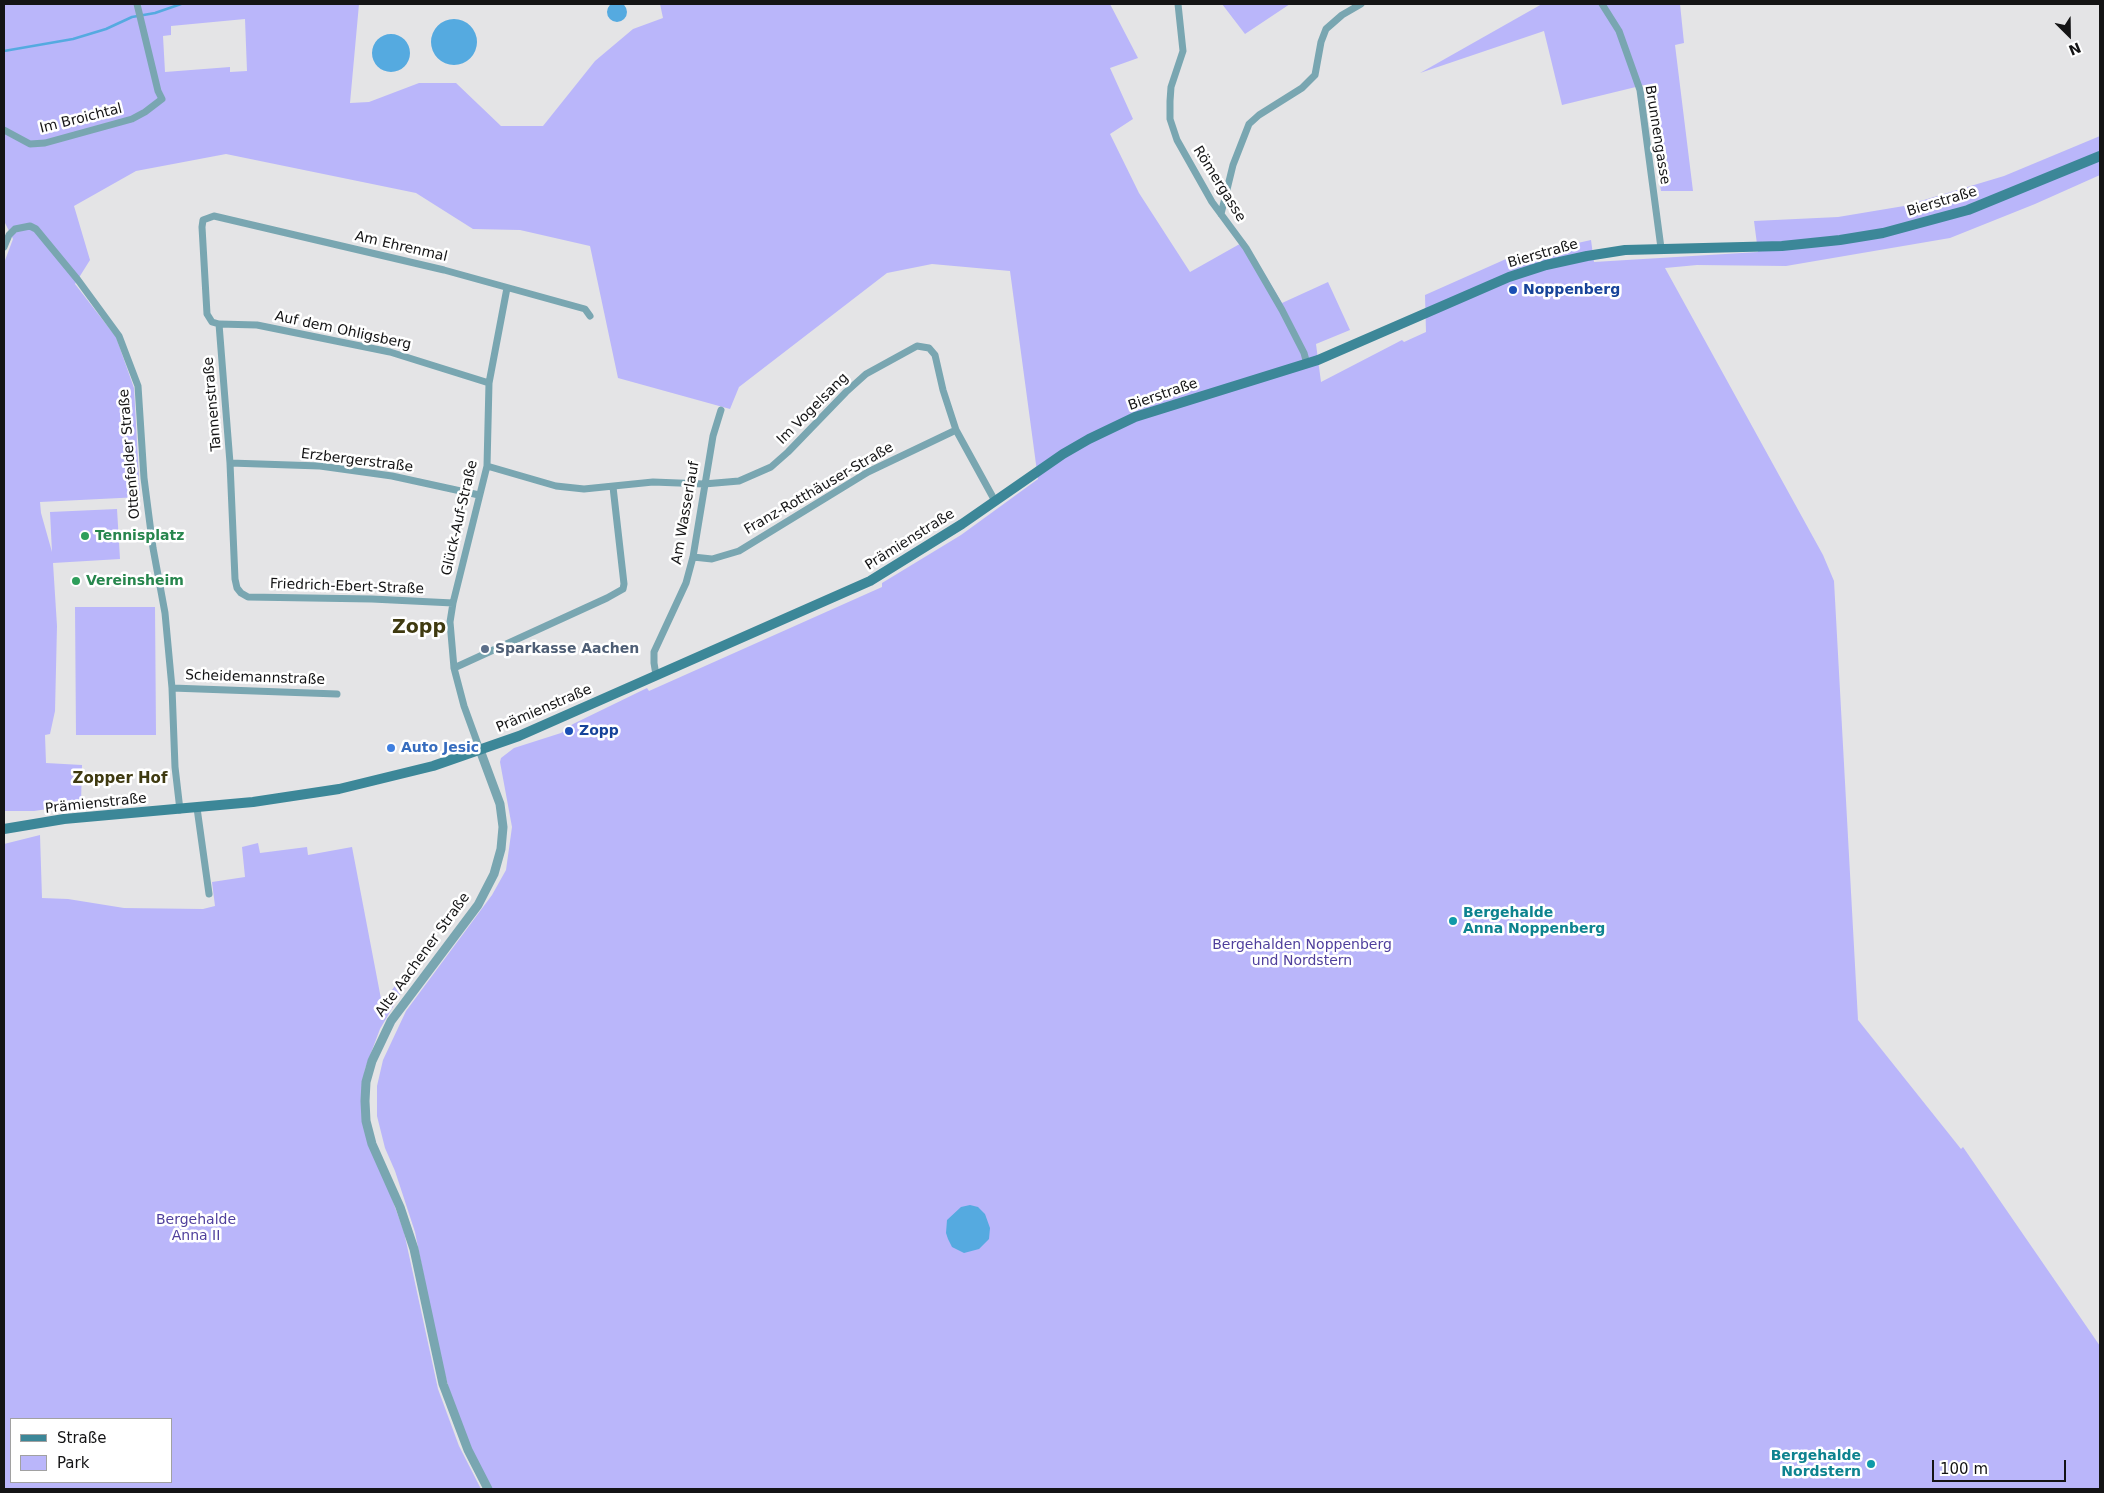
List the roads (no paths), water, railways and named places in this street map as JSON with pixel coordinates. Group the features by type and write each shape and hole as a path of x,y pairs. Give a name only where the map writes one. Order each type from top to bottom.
{"main road":[{"name":"Bierstraße","path":"1020,482 1089,439 1135,417 1307,364 1371,338 1460,297 1546,265 1625,250 1782,246 1883,234 1968,210 2100,156"},
{"name":"Prämienstraße","path":"4,829 64,819 180,810 253,802 339,789 418,770 480,750 519,736 870,581 902,563 995,501 1020,482"}],"street":[{"name":"Im Broichtal","path":"5,131 30,144 45,143 132,119 162,99 158,91 137,4"},
{"name":"Römergasse","path":"1178,4 1183,51 1171,87 1170,119 1177,140 1212,202 1246,248 1282,310 1304,353 1307,364"},
{"path":"1222,214 1233,165 1249,124 1259,114 1302,88 1315,75 1321,42 1326,29 1361,4"},
{"name":"Brunnengasse","path":"1602,4 1619,31 1640,90 1661,248"},
{"name":"Am Ehrenmal","path":"203,220 214,216 444,270 585,308 590,316"},
{"name":"Tannenstraße","path":"203,220 207,314 212,322 219,324 230,463 235,579 237,588 241,593"},
{"name":"Ottenfelder Straße","path":"4,247 9,235 15,229 23,226 36,228 119,336 138,386 144,478 153,548 165,613 172,688 175,767 180,810"},
{"name":"Glück-Auf-Straße","path":"480,750 464,706 454,668 450,622 487,466 489,383 507,288"},
{"name":"Auf dem Ohligsberg","path":"219,324 257,325 390,352 489,383"},
{"name":"Im Vogelsang","path":"704,484 739,481 771,468 866,374 917,346 929,348 935,355 943,390 956,430"},
{"name":"Am Wasserlauf","path":"656,675 654,652 686,583 693,557 713,436 721,410"},
{"path":"956,430 995,501"},
{"name":"Franz-Rotthäuser-Straße","path":"693,557 712,558 739,551 868,472 956,430"},
{"name":"Erzbergerstraße","path":"230,463 320,466 392,476 479,495"},
{"path":"487,466 556,486 584,489 653,482 704,484"},
{"path":"454,668 608,598 623,589 613,487"},
{"name":"Friedrich-Ebert-Straße","path":"241,593 248,597 372,599 453,603"},
{"name":"Scheidemannstraße","path":"172,688 337,694"},
{"name":"Alte Aachener Straße","path":"480,750 500,804 503,827 501,849 494,874 478,905 391,1021 372,1061 366,1082 365,1101 366,1121 372,1144 400,1207 414,1248 443,1384 468,1450 488,1489"},
{"path":"197,808 209,894"}],"water":[{"path":"613,2 621,2 627,8 627,16 621,22 613,22 607,16 607,8"},
{"path":"449,19 459,19 471,25 476,33 476,51 471,59 463,64 449,65 441,62 434,55 431,47 431,37 434,29 441,22"},
{"path":"391,34 398,35 404,40 409,46 409,60 404,66 398,71 391,72 384,71 378,66 373,60 372,53 373,46 378,40 384,35"},
{"path":"970,1205 978,1207 985,1214 990,1228 989,1239 979,1249 964,1253 952,1247 946,1233 947,1220 961,1207"}],"waterway":[{"path":"4,51 73,39 106,29 132,17 155,13 181,4"}],"place":[{"name":"Noppenberg","path":"1513,290"},
{"name":"Tennisplatz","path":"85,536"},
{"name":"Vereinsheim","path":"76,581"},
{"name":"Sparkasse Aachen","path":"485,649"},
{"name":"Zopp","path":"569,731"},
{"name":"Auto Jesic","path":"391,748"},
{"name":"Bergehalde Anna Noppenberg","path":"1453,921"},
{"name":"Bergehalde Nordstern","path":"1871,1464"}],"district":[{"name":"Zopp","path":"419,628"},
{"name":"Zopper Hof","path":"120,779"}],"park label":[{"name":"Bergehalden Noppenberg und Nordstern","path":"1302,954"},
{"name":"Bergehalde Anna II","path":"196,1228"}]}
